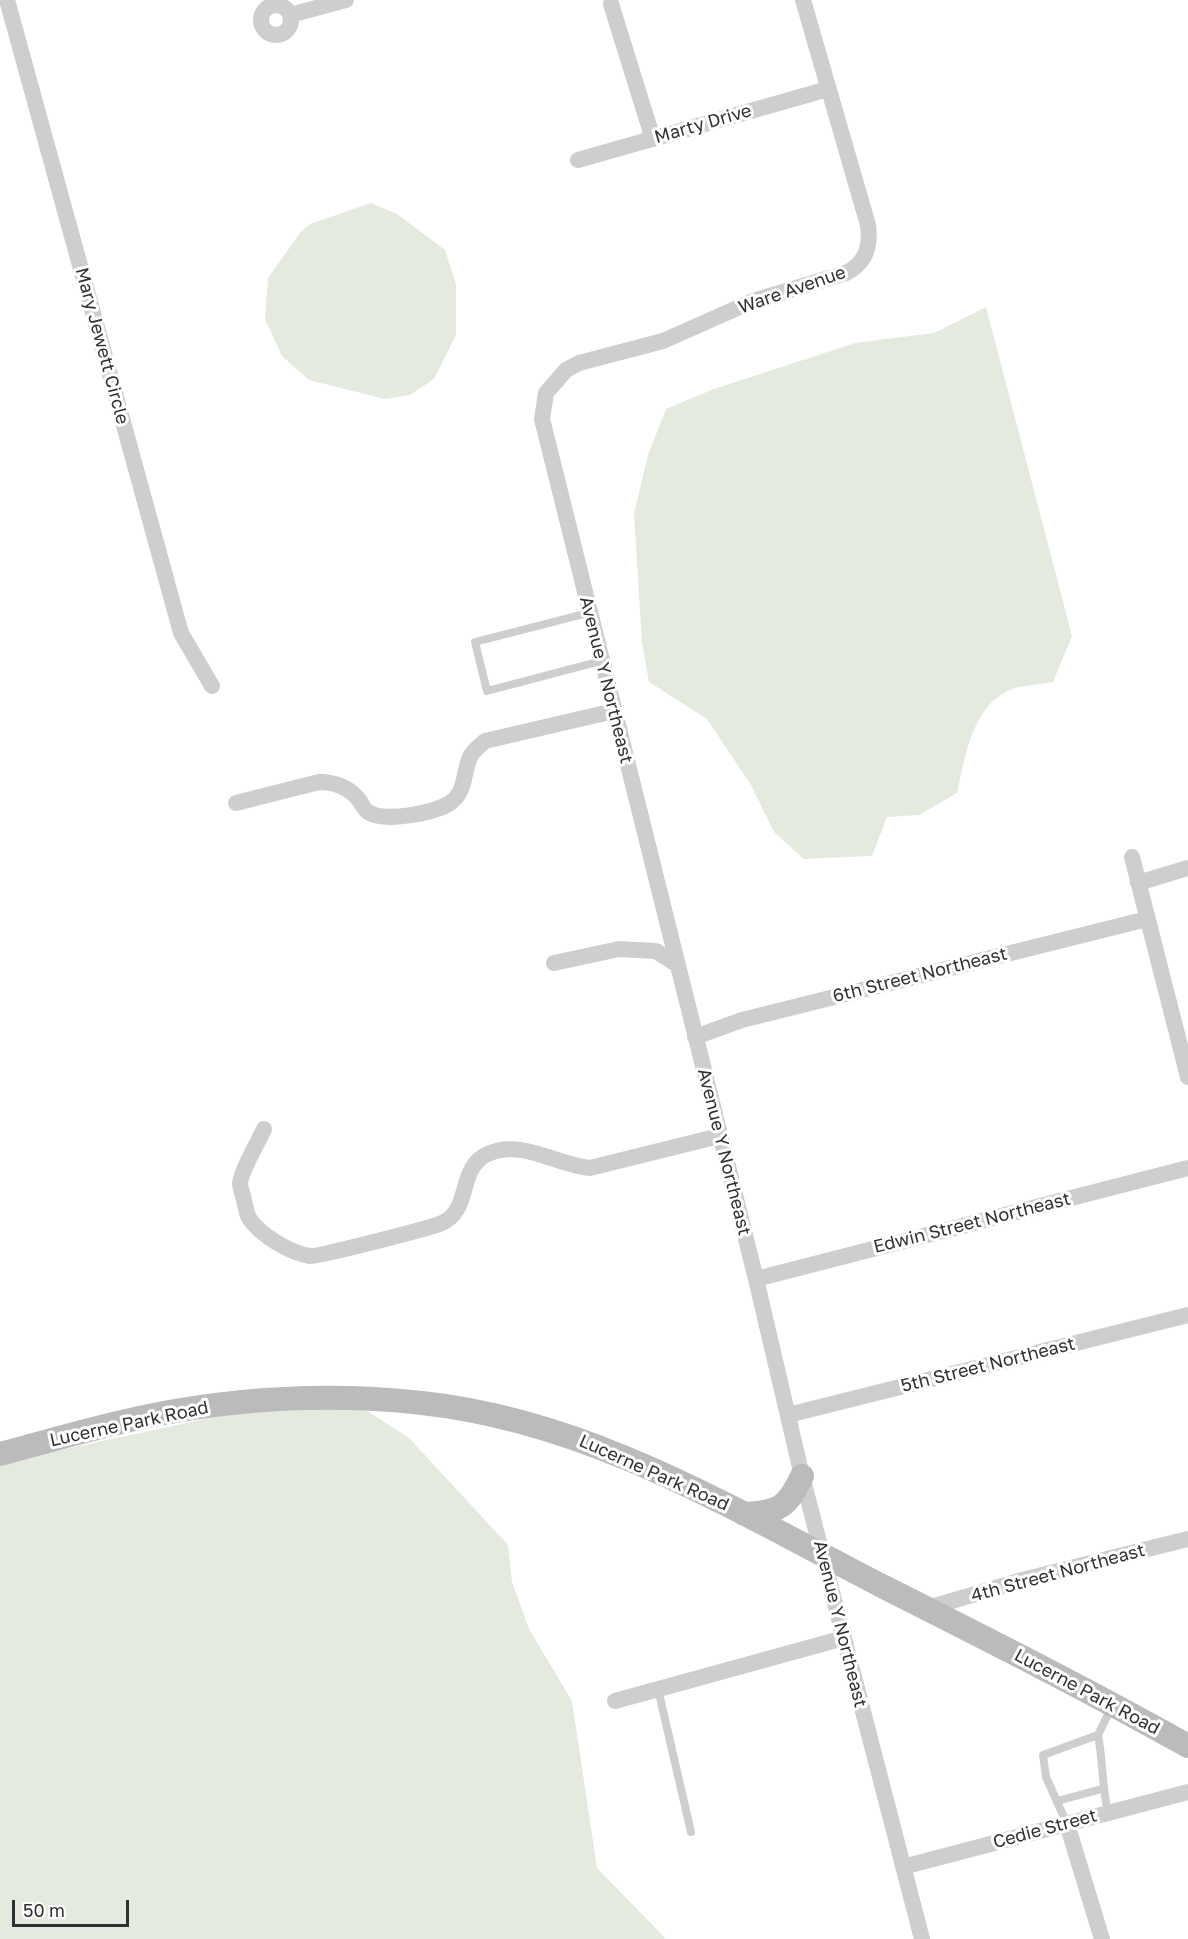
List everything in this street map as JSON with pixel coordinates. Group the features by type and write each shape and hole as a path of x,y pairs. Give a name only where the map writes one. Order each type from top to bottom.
{"main road":[{"name":"Lucerne Park Road","path":"0,1454 147,1416 209,1406 308,1398 423,1403 482,1413 581,1439 639,1462 822,1553 1188,1746"},
{"path":"744,1514 778,1509 788,1501 802,1476"}],"street":[{"name":"Mary Jewett Circle","path":"7,0 181,633 212,686"},
{"path":"290,15 346,0"},
{"name":"Ware Avenue","path":"566,370 579,363 663,341 753,301 855,268 867,254 870,237 803,0"},
{"path":"611,4 653,139"},
{"name":"Marty Drive","path":"578,160 828,89"},
{"name":"Avenue Y Northeast","path":"566,370 546,393 542,418 588,613 756,1279 802,1476 922,1939"},
{"path":"236,802 319,782 332,782 346,788 368,812 378,816 389,818 420,813 448,804 460,793 472,753 485,741 614,711"},
{"path":"1132,857 1188,1077"},
{"path":"1138,882 1188,868"},
{"name":"6th Street Northeast","path":"695,1037 742,1020 1147,919"},
{"path":"554,963 619,949 656,951 676,964"},
{"path":"264,1129 240,1184 248,1216 259,1229 273,1238 311,1256 441,1223 461,1207 466,1178 473,1163 495,1152 514,1148 535,1152 575,1167 590,1168 719,1136"},
{"name":"Edwin Street Northeast","path":"756,1279 1188,1168"},
{"name":"5th Street Northeast","path":"788,1414 1188,1315"},
{"name":"4th Street Northeast","path":"928,1608 1026,1579 1188,1539"},
{"path":"615,1701 844,1638"},
{"name":"Cedie Street","path":"903,1867 1188,1792"},
{"path":"1067,1824 1102,1939"}],"lane":[{"path":"588,613 475,642 487,691 601,661"},
{"path":"657,1689 690,1832"},
{"path":"1108,1813 1102,1790 1102,1754 1098,1735 1112,1706"},
{"path":"1067,1824 1046,1777 1043,1755 1098,1735"},
{"path":"1057,1801 1102,1790"}],"shaded area":[{"path":"371,203 397,214 445,250 456,284 456,335 434,379 410,395 385,399 309,380 282,356 265,319 268,278 300,233 310,224"},
{"path":"986,307 1072,636 1053,682 1023,686 1007,691 985,710 977,722 967,750 957,793 919,815 887,817 872,856 804,859 774,832 751,785 707,719 649,682 642,643 634,514 648,455 666,409 714,389 855,343 934,333"},
{"path":"361,1407 409,1438 508,1545 512,1582 529,1629 572,1701 597,1868 666,1939 0,1939 0,1463 247,1410"}]}
